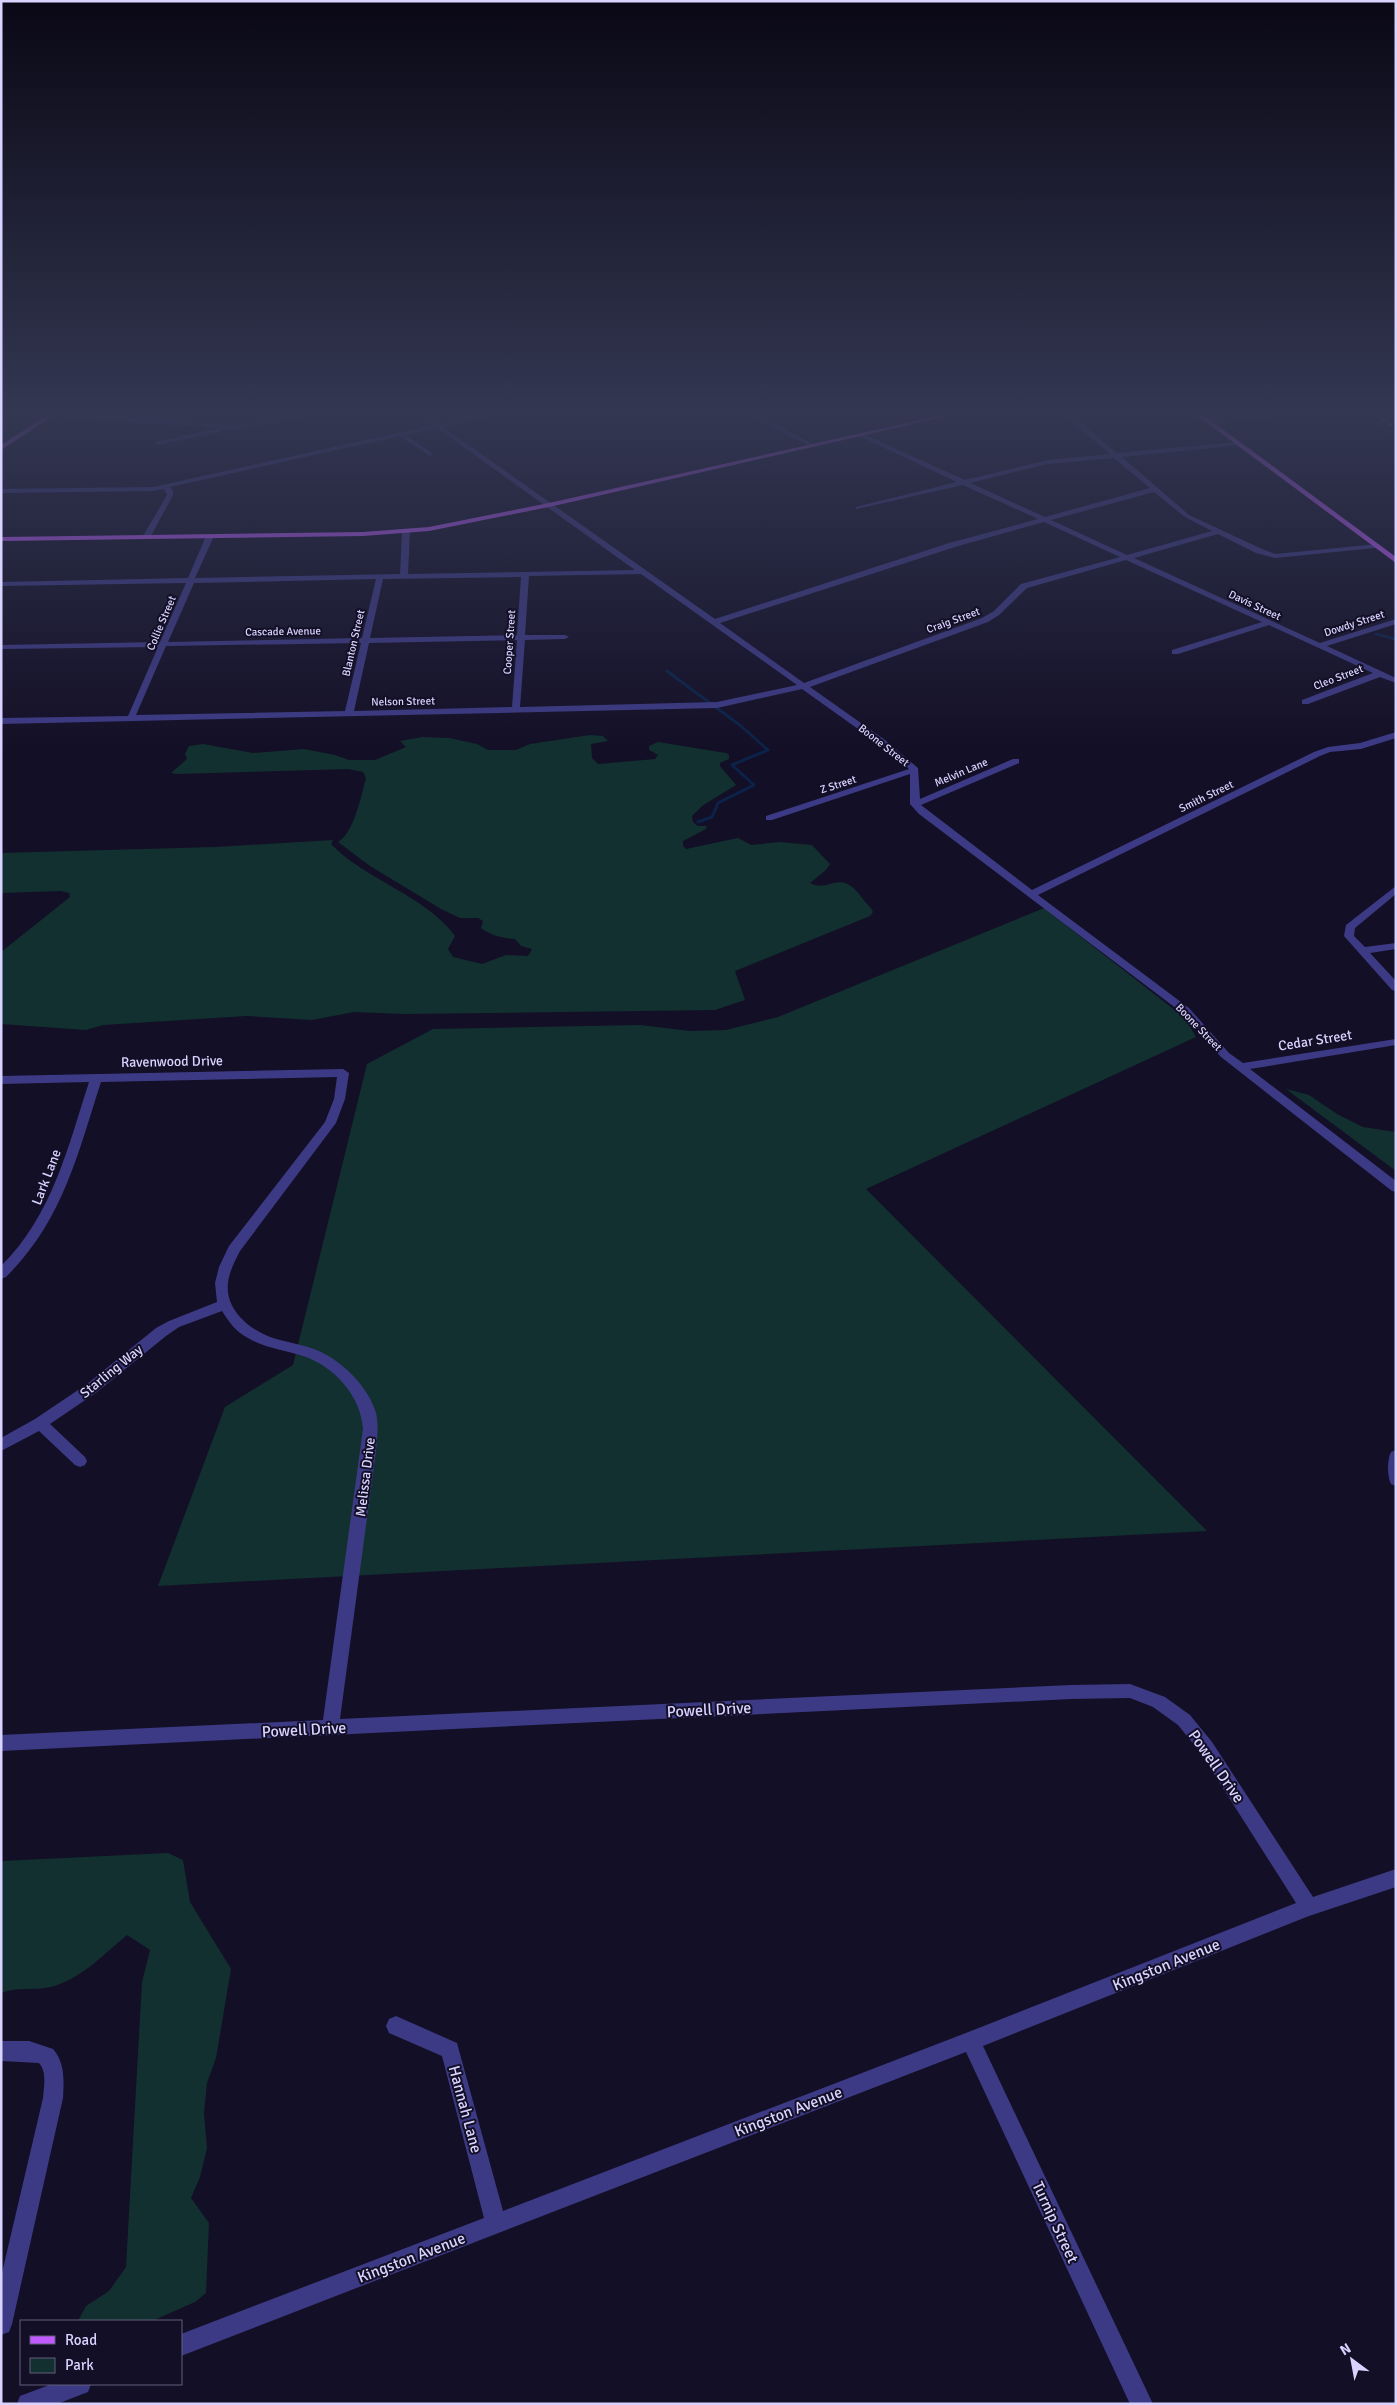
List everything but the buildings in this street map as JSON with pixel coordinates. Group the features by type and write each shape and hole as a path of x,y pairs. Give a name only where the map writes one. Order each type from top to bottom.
{"main road":[{"path":"1,539 406,532 446,526"},
{"path":"1349,526 1396,561"}],"street":[{"path":"147,536 152,526"},
{"name":"Boone Street","path":"578,526 882,742 914,770 915,804 922,812 1185,1010 1225,1055 1396,1188"},
{"path":"714,622 952,545 1018,526"},
{"name":"Davis Street","path":"1059,526 1396,681"},
{"path":"1207,526 1259,551 1275,556 1375,546"},
{"path":"404,577 406,532"},
{"name":"Craig Street","path":"804,686 994,616 1024,586 1218,532"},
{"name":"Collie Street","path":"131,718 210,536"},
{"path":"1,584 642,572"},
{"name":"Cooper Street","path":"516,710 525,575"},
{"name":"Blanton Street","path":"348,713 380,577"},
{"name":"Dowdy Street","path":"1320,646 1396,621"},
{"path":"1175,652 1268,623"},
{"name":"Cascade Avenue","path":"1,647 564,637"},
{"name":"Cleo Street","path":"1305,702 1379,674"},
{"name":"Nelson Street","path":"1,721 704,706 804,686"},
{"name":"Smith Street","path":"1032,894 1317,754 1328,750 1361,746 1396,735"},
{"name":"Melvin Lane","path":"915,804 1016,761"},
{"name":"Z Street","path":"769,818 914,770"},
{"path":"1396,889 1350,927 1348,936 1396,988"},
{"path":"1362,951 1396,946"},
{"name":"Cedar Street","path":"1240,1067 1396,1042"},
{"name":"Ravenwood Drive","path":"1,1080 343,1073 343,1089 338,1107 330,1123 234,1249 224,1270 220,1289 224,1305"},
{"name":"Lark Lane","path":"1,1274 27,1247 51,1208 96,1078"},
{"name":"Starling Way","path":"1,1445 40,1423 92,1388 161,1332 174,1324 224,1305"},
{"name":"Melissa Drive","path":"224,1305 241,1327 260,1339 317,1356 339,1371 354,1388 368,1410 371,1431 368,1457 330,1728"},
{"path":"40,1423 80,1460"},
{"path":"1396,1456 1396,1480"},
{"name":"Powell Drive","path":"1,1743 1071,1692 1130,1691 1160,1702 1178,1716 1206,1747 1309,1907"},
{"name":"Kingston Avenue","path":"182,2345 971,2041 1309,1907 1396,1878"},
{"name":"Hannah Lane","path":"396,2026 450,2050 496,2225"},
{"name":"Turnip Street","path":"971,2041 1142,2404"},
{"path":"1,2051 41,2052 51,2059 55,2074 53,2098 1,2324"},
{"path":"28,2404 77,2385"}],"green space":[{"path":"590,735 603,736 608,741 591,744 592,758 598,764 655,759 658,755 649,750 649,746 658,742 726,753 729,755 729,759 720,763 720,766 736,785 702,806 692,816 693,822 698,826 707,826 706,829 683,841 683,846 686,849 738,838 751,845 780,842 812,845 830,864 826,870 810,883 824,885 841,882 848,884 855,889 873,912 870,916 735,971 745,1000 715,1010 404,1014 354,1012 312,1020 246,1016 103,1025 86,1030 1,1024 1,952 70,897 69,893 61,891 1,893 1,853 215,847 333,840 331,844 345,857 412,899 443,922 455,936 448,949 453,957 482,964 506,955 528,956 532,949 521,946 515,939 497,936 485,931 481,928 483,921 478,918 460,918 441,909 370,866 338,842 344,837 353,823 366,778 363,772 348,769 171,773 187,759 185,754 189,746 203,744 253,753 304,749 335,755 349,760 375,760 406,747 400,741 422,737 449,738 477,744 488,750 516,750 530,744"},
{"path":"1044,908 1185,1018 1196,1037 866,1189 1207,1531 158,1586 225,1407 293,1365 367,1064 433,1029 640,1025 690,1031 726,1030 778,1017"},
{"path":"1286,1089 1309,1095 1337,1114 1363,1127 1396,1132 1396,1171"},
{"path":"168,1853 183,1860 190,1902 231,1969 216,2058 207,2083 204,2113 207,2148 200,2177 191,2198 209,2223 206,2293 195,2302 154,2320 79,2320 86,2306 109,2291 126,2267 142,1982 150,1950 127,1935 92,1965 62,1983 45,1988 14,1990 1,1993 1,1861"}],"waterway":[{"path":"1376,634 1396,639 1391,638"},
{"path":"667,671 741,726 768,750 732,765 754,785 718,803 712,817 698,822"}]}
